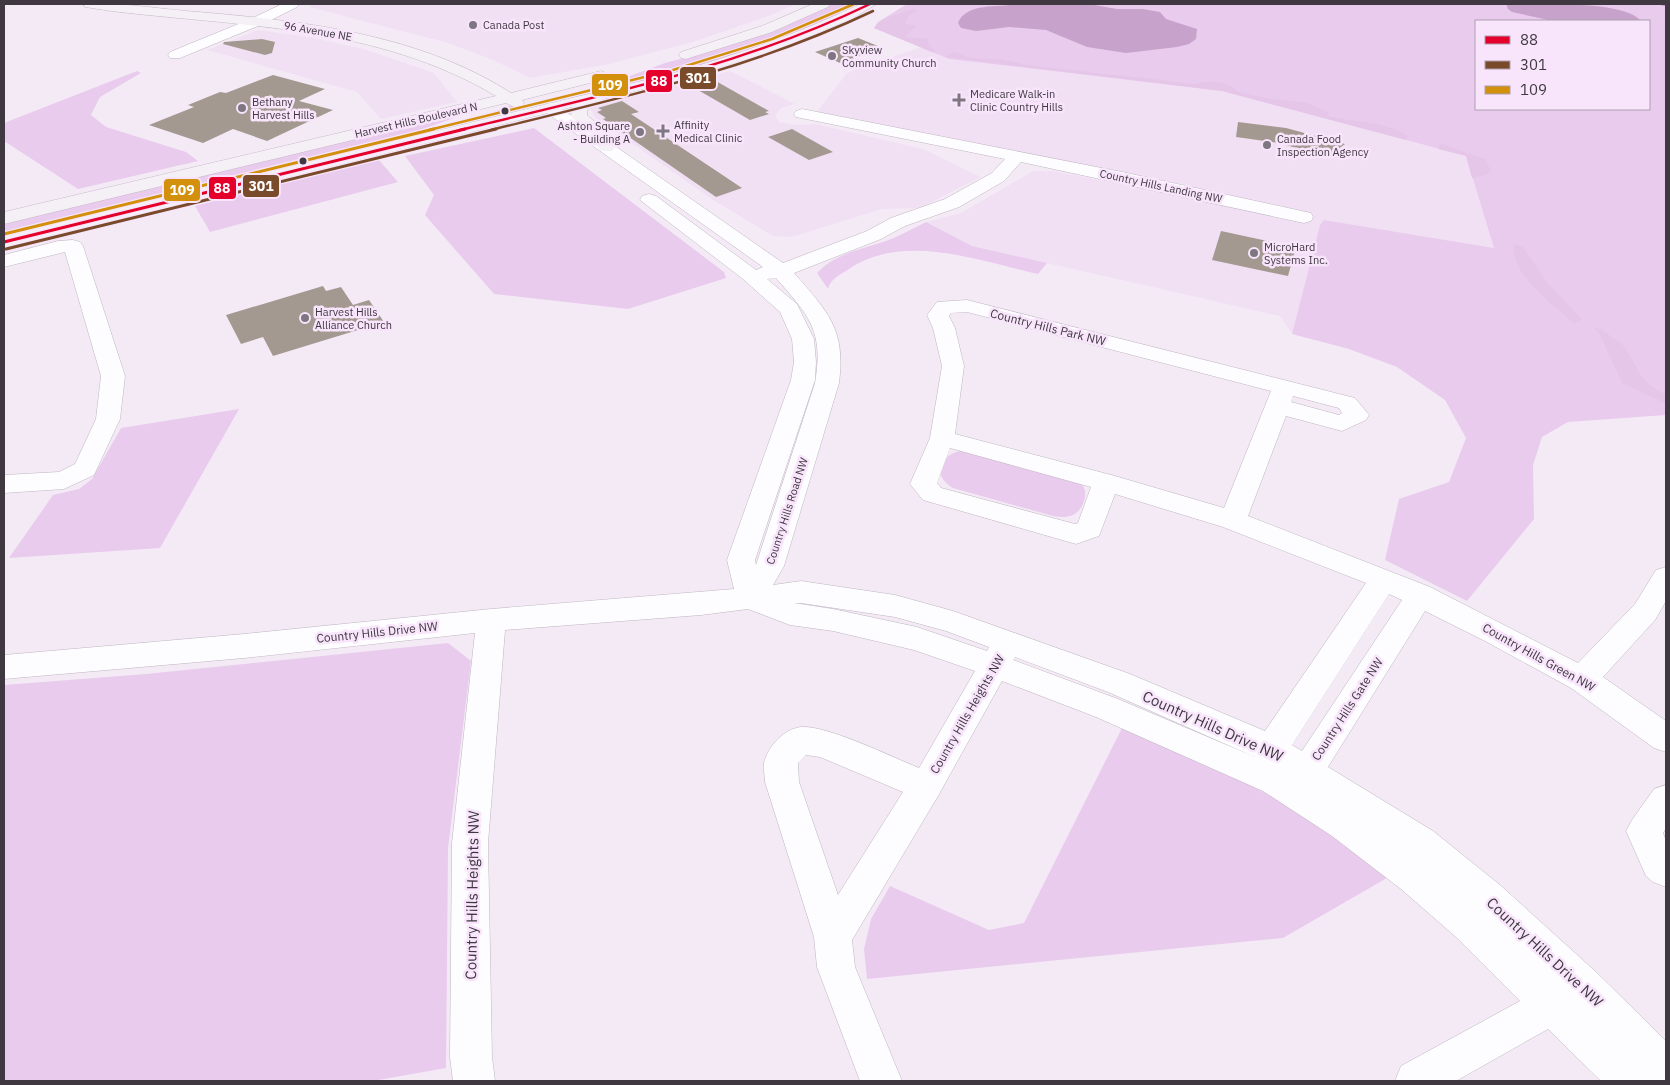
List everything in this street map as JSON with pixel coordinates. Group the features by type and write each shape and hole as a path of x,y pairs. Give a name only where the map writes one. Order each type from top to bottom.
{"main road":[{"name":"96 Avenue NE","path":"90,4 171,14 263,18 372,41 426,57 513,94 542,112"},
{"name":"96 Avenue NE","path":"146,4 357,28 444,52 500,76"},
{"path":"513,94 530,93 658,62 766,29 823,4"},
{"path":"830,24 853,4"},
{"name":"Harvest Hills Boulevard N","path":"4,242 675,78 739,59 795,39 870,4"},
{"path":"299,8 357,28"},
{"path":"171,14 224,24 228,26 230,32"},
{"path":"530,93 542,112 658,62"},
{"path":"453,69 457,74 480,86 482,98 471,107"},
{"path":"377,150 513,94 545,84 617,72"},
{"name":"Harvest Hills Boulevard N","path":"4,218 471,107 513,94"},
{"path":"598,96 580,105 579,116 604,140 606,157"}],"street":[{"path":"175,55 263,18 299,8"},
{"path":"542,112 765,269 789,309 803,339 805,362 802,380 741,560 750,598"},
{"name":"Country Hills Landing NW","path":"802,114 1017,156 1304,217"},
{"path":"636,191 765,269 874,235 898,222 952,203 998,177 1017,156"},
{"path":"4,261 58,247 73,246 113,376 108,420 85,469 64,480 4,484"},
{"name":"Country Hills Park NW","path":"1106,482 1089,529 1076,534 932,494 923,484 942,438 954,366 944,328 938,315 945,307 967,306 1281,397 1233,520"},
{"path":"942,438 1106,482 1233,520 1403,587 1273,765"},
{"path":"1582,679 1644,612 1666,578"},
{"name":"Country Hills Green NW","path":"1403,587 1496,633 1582,679 1666,738"},
{"name":"Country Hills Gate NW","path":"1307,771 1403,587"},
{"name":"Country Hills Drive NW","path":"4,667 244,646 491,620 692,605 750,598 790,614 833,620 917,639 1002,654 1119,683 1273,765 1344,825 1414,877 1469,924 1652,1056 1666,1073"},
{"name":"Country Hills Heights NW","path":"474,1081 471,1057 470,843 491,620"},
{"name":"Country Hills Heights NW","path":"833,937 926,786 1002,654"},
{"name":"Country Hills Heights NW","path":"881,1081 836,967 833,937 782,782 781,763 786,751 801,741 824,744 926,786"},
{"name":"Country Hills Drive NW","path":"1273,765 1307,771 1420,842 1487,897 1567,995 1628,1081"},
{"path":"1666,800 1644,832 1659,864 1666,870"},
{"path":"1416,1081 1567,995"}],"shaded area":[{"path":"315,4 797,4 766,17 693,42 609,64 530,78 493,60 448,43 309,7"},
{"path":"833,4 848,4 838,15 730,60 565,100 665,63 738,43 779,28"},
{"path":"907,4 1666,4 1666,415 1568,422 1542,437 1533,465 1534,519 1467,601 1385,560 1399,499 1449,482 1466,438 1445,400 1397,367 1349,349 1292,334 1320,225 1324,220 1494,248 1466,156 1222,91 949,59 874,28 878,22"},
{"path":"1016,4 1089,4 1117,9 1143,9 1160,12 1166,19 1197,29 1196,39 1189,44 1177,47 1126,53 1087,47 1046,30 1009,27 976,31 961,28 958,23 962,16 976,9"},
{"path":"1506,4 1577,4 1616,9 1631,14 1640,20 1548,20 1512,12"},
{"path":"911,9 918,10 909,16 905,24 916,26 905,37 928,39 929,46 935,51 932,52 874,28 886,18"},
{"path":"258,30 310,37 364,49 434,73 457,102 381,119 357,92 207,50"},
{"path":"921,47 949,59 1222,91 1466,156 1494,248 1324,220 1320,225 1292,334 1280,316 972,246 926,222 961,213 1033,171 1053,171 1180,196 1187,185 816,113 847,73"},
{"path":"955,52 969,58 1001,59 1026,65 1196,84 1201,82 1224,83 1230,85 1238,92 1266,98 1308,103 1328,112 1328,116 1379,124 1408,136 1406,140 1222,91 945,57"},
{"path":"137,71 141,73 100,97 91,115 106,127 186,152 198,161 78,189 4,141 4,123"},
{"path":"730,71 795,104 781,108 775,116 779,122 796,125 815,124 923,149 981,177 920,208 882,209 791,237 773,236 713,200 596,118 590,109 590,107"},
{"path":"513,105 521,112 433,133"},
{"path":"480,109 371,147 4,239 4,222"},
{"path":"534,128 724,272 726,278 628,309 494,294 425,215 434,195 405,156"},
{"path":"1443,144 1485,159 1491,171 1486,175 1472,178 1466,156 1438,149 1439,145"},
{"path":"378,159 398,182 210,232 195,206"},
{"path":"926,222 972,246 1047,263 1038,274 942,253 893,252 870,258 849,269 836,277 828,289 817,273 839,257 889,240"},
{"path":"1514,244 1523,247 1549,285 1582,319 1574,324 1535,288 1519,267 1515,256"},
{"path":"1594,328 1601,329 1624,346 1642,377 1651,386 1666,395 1666,404 1622,383 1599,333"},
{"path":"239,409 160,548 9,558 53,495 79,489 92,479 121,428"},
{"path":"965,450 1074,479 1085,490 1084,502 1073,515 1058,517 953,488 941,477 941,465 950,455"},
{"path":"448,643 471,661 448,848 446,1068 373,1081 4,1081 4,685 146,674"},
{"path":"1123,726 1208,762 1303,814 1392,875 1283,938 867,979 864,949 871,919 890,886 989,930 1024,923"}],"building":[{"name":"Skyview Community Church","path":"858,38 883,48 840,63 815,52"},
{"path":"262,39 275,42 272,53 265,55 223,44 224,42"},
{"name":"Bethany Harvest Hills","path":"273,75 325,89 299,101 333,110 267,141 233,129 203,143 149,125 194,107 188,105 220,92 226,93"},
{"path":"714,80 769,111 765,112 769,114 750,120 691,86"},
{"path":"622,101 639,112 631,114 742,188 716,197 603,119 606,118 597,112 602,110 598,108"},
{"path":"1238,122 1286,128 1345,144 1327,157 1279,143 1236,137"},
{"path":"792,129 833,152 809,160 768,137"},
{"name":"MicroHard Systems Inc.","path":"1221,231 1296,247 1288,276 1212,260"},
{"name":"Harvest Hills Alliance Church","path":"323,286 326,291 341,287 353,305 369,300 384,322 273,356 263,337 241,344 226,315"}],"waterway":[{"path":"1662,4 1666,5"}],"transit line":[{"name":"109","path":"4,234 673,70 772,39 854,4"},
{"name":"88","path":"4,242 675,77 774,45 846,16 870,4"},
{"name":"301","path":"6,249 677,84 777,52 873,11"}],"place":[{"name":"Canada Post","path":"473,25"},
{"name":"Skyview Community Church","path":"832,56"},
{"name":"Medicare Walk-in Clinic Country Hills","path":"959,100"},
{"name":"Bethany Harvest Hills","path":"242,108"},
{"name":"Affinity Medical Clinic","path":"663,131"},
{"name":"Ashton Square - Building A","path":"640,132"},
{"name":"Canada Food Inspection Agency","path":"1267,145"},
{"name":"MicroHard Systems Inc.","path":"1254,253"},
{"name":"Harvest Hills Alliance Church","path":"305,318"}]}
